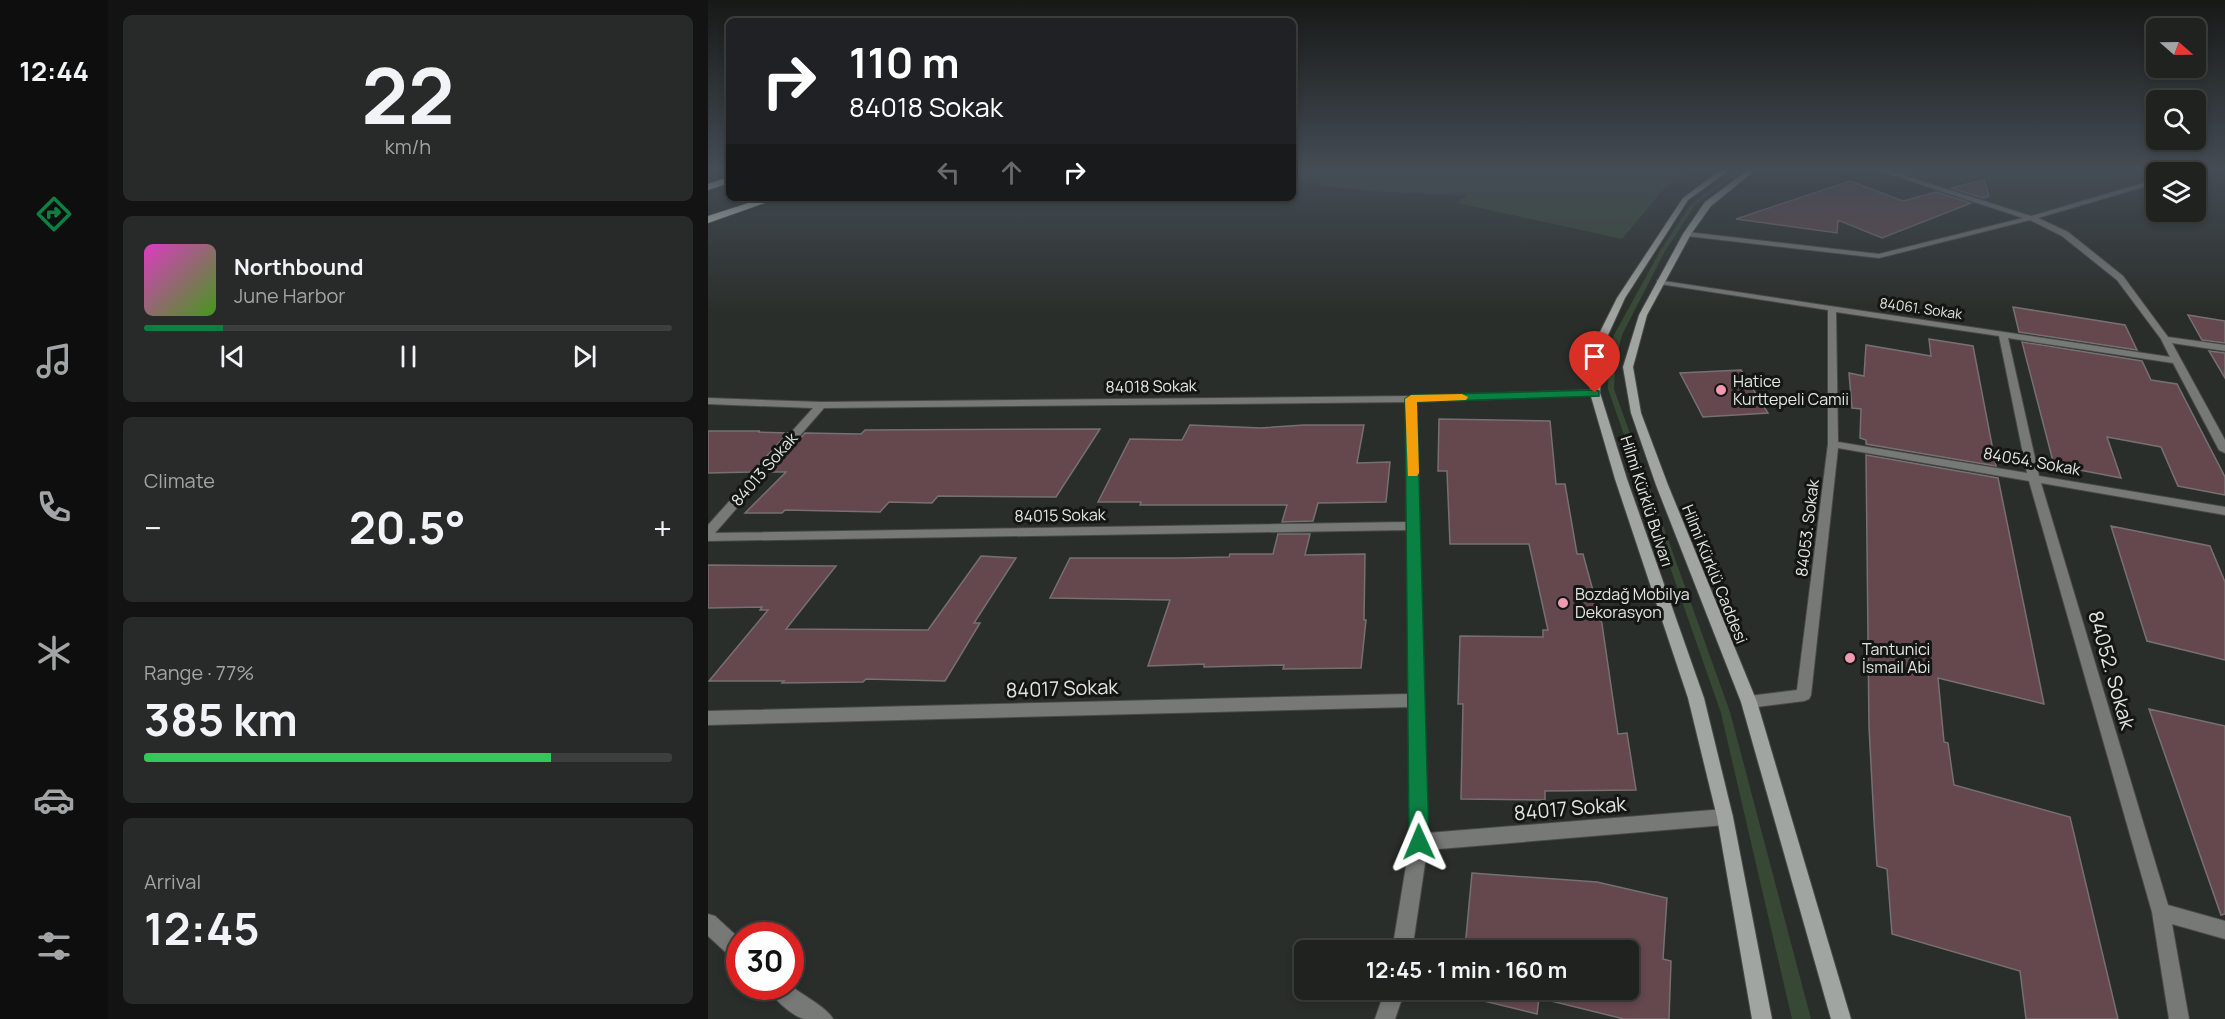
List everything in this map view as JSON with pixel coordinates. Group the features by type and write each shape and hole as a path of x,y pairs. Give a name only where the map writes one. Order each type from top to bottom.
{"main road":[{"name":"Hilmi Kürklü Bulvarı","path":"1672,219 1621,298 1598,346 1595,393 1621,479 1696,698 1725,817 1762,1019"},
{"name":"Hilmi Kürklü Caddesi","path":"1698,219 1643,315 1628,367 1636,413 1662,485 1749,702 1841,1019"}],"street":[{"path":"1688,234 1879,256 2029,219"},
{"path":"2032,219 2066,234 2120,278 2165,339 2225,450"},
{"name":"84061. Sokak","path":"1660,282 2178,361"},
{"name":"84053. Sokak","path":"1749,702 1804,695 1833,444 1832,309"},
{"name":"84052. Sokak","path":"2003,334 2034,478 2161,912 2179,1019"},
{"path":"2165,339 2225,348"},
{"name":"84018 Sokak","path":"708,401 820,405 1411,399 1595,393"},
{"path":"1404,940 1419,842 1411,399"},
{"name":"84013 Sokak","path":"708,535 820,405"},
{"name":"84054. Sokak","path":"1833,444 2225,511"},
{"name":"84015 Sokak","path":"708,535 1413,526"},
{"name":"84017 Sokak","path":"708,718 1417,700"},
{"name":"84017 Sokak","path":"1419,842 1725,817"},
{"path":"2161,912 2225,930"},
{"path":"708,923 726,939"},
{"path":"793,1000 823,1019"},
{"path":"1385,1019 1392,1000"}],"green space":[{"path":"1528,219 1639,219 1622,239"},
{"path":"1681,219 1686,219 1664,253 1622,335 1615,364 1614,389 1730,712 1811,1019 1792,1019 1721,713 1608,389 1609,362 1614,335 1660,251"}],"building":[{"path":"1736,219 1931,219 1882,238 1838,220 1837,233"},
{"path":"2013,307 2125,325 2137,350 2019,332"},
{"path":"2188,315 2225,321 2225,343 2202,340"},
{"path":"1929,339 1973,346 1996,466 1866,444 1866,440 1860,438 1861,409 1852,408 1849,373 1864,376 1866,345 1931,356"},
{"path":"2022,342 2142,361 2151,380 2177,384 2225,477 2225,495 2178,486 2161,447 2107,437 2121,478 2054,465"},
{"path":"2209,351 2225,353 2225,378"},
{"name":"Hatice Kurttepeli Camii","path":"1741,370 1768,413 1703,417 1680,373"},
{"path":"1439,419 1550,421 1556,484 1565,484 1577,554 1583,554 1602,624 1618,734 1627,733 1636,790 1545,791 1545,800 1461,799 1463,704 1458,704 1460,636 1543,637 1543,630 1548,630 1529,544 1450,544 1447,471 1438,471"},
{"path":"1190,425 1261,428 1364,425 1357,463 1390,462 1386,502 1318,503 1313,521 1282,522 1287,505 1140,505 1141,502 1098,502 1130,439 1182,440"},
{"path":"1100,429 1056,497 938,496 932,503 889,502 880,512 785,510 782,513 745,513 786,472 771,472 805,433 861,434 865,430"},
{"path":"708,431 788,433 752,472 708,473"},
{"path":"1866,455 1998,478 2044,704 1938,678 1944,742 1948,743 1954,785 2070,817 2118,1019 2026,1019 2020,971 1892,934 1887,869 1877,866 1874,821 1869,727"},
{"path":"2111,526 2210,546 2225,582 2225,660 2147,641"},
{"path":"1278,534 1310,534 1305,555 1365,554 1364,620 1366,620 1361,668 1283,669 1284,665 1204,667 1204,664 1148,666 1170,600 1050,598 1070,558 1179,558 1229,557 1230,554 1273,554"},
{"path":"981,556 1016,558 974,623 980,623 945,681 866,679 863,682 782,683 784,681 709,681 768,610 760,610 762,607 708,608 708,565 836,566 786,629 928,630"},
{"path":"2149,709 2225,726 2225,914 2221,915"},
{"path":"1472,873 1597,882 1667,898 1663,959 1671,961 1669,1019 1624,1019 1547,1000 1639,1000 1639,940 1466,940"},
{"path":"1480,1000 1539,1000 1537,1014"}],"slow traffic":[{"path":"1412,473 1411,399 1462,397"}],"place":[{"name":"Hatice Kurttepeli Camii","path":"1721,390"},
{"name":"Bozdağ Mobilya Dekorasyon","path":"1563,603"},
{"name":"Tantunici İsmail Abi","path":"1850,658"}],"route":[{"path":"1419,842 1411,399 1595,393"}]}
